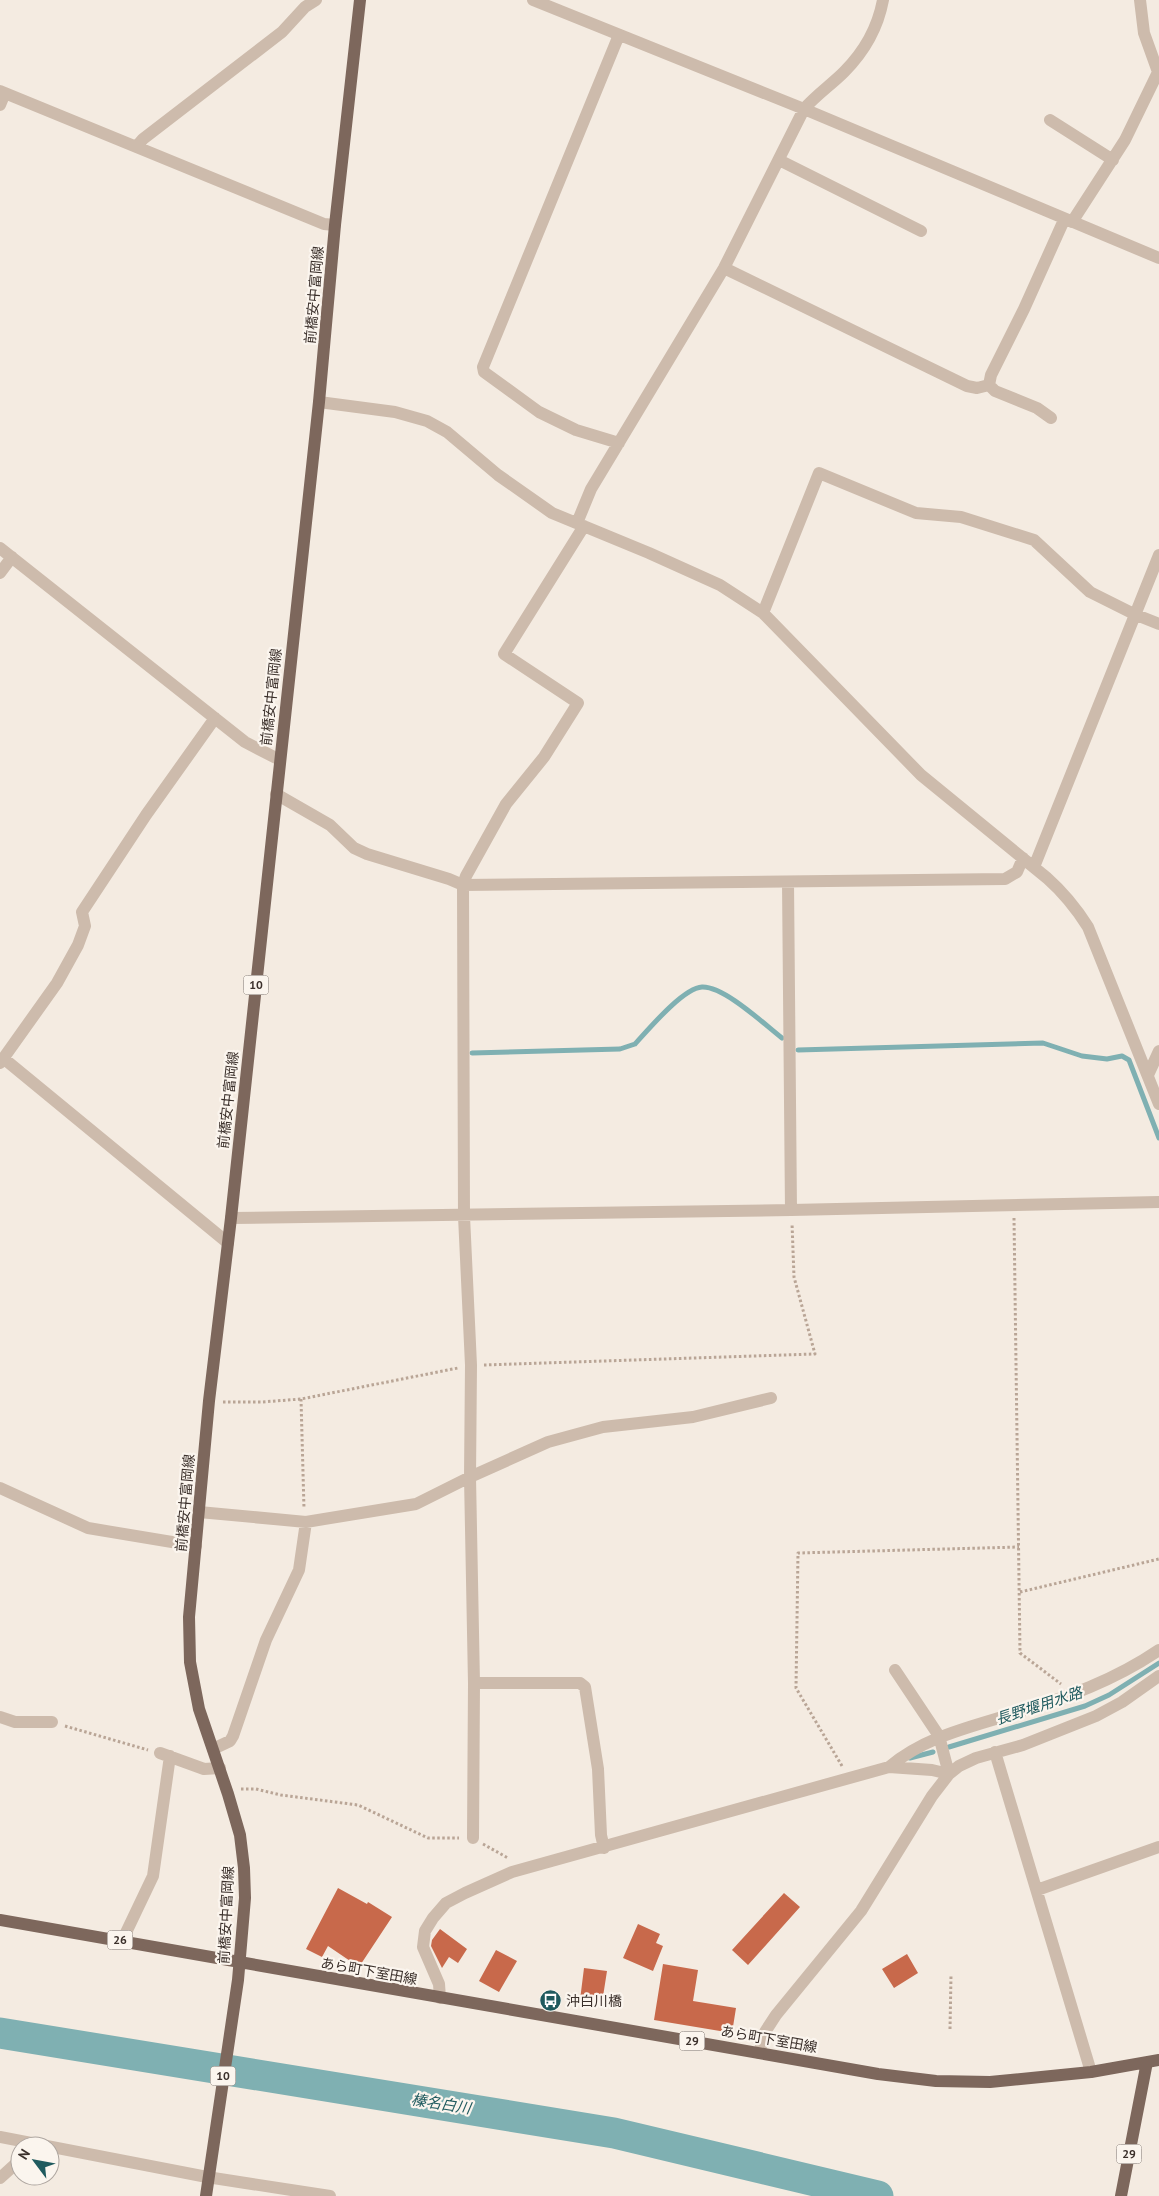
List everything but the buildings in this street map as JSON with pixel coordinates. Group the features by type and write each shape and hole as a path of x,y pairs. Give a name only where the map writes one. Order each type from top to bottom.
{"main road":[{"name":"前橋安中富岡線","path":"206,2196 207,2175 238,1980 245,1898 240,1835 220,1768 199,1709 190,1662 189,1617 209,1401 231,1218 319,402 335,225 360,0"},
{"name":"26","path":"0,1920 239,1963"},
{"name":"あら町下室田線","path":"239,1963 878,2074 936,2081 990,2082 1091,2072 1153,2061 1137,2112 1121,2196"}],"street":[{"path":"137,146 144,138 282,32 305,7 316,0"},
{"path":"533,0 804,109 1159,258"},
{"path":"473,1838 474,1683 470,1477 471,1365 464,1216 462,885 506,804 544,757 578,703 504,654 580,525 591,488 724,268 804,109 816,95 844,72 859,54 871,36 880,17 883,0"},
{"path":"989,385 991,376 1068,221 1112,160 1158,72 1144,33 1140,0"},
{"path":"618,35 483,367 484,372 539,412 576,430 619,443"},
{"path":"0,105 3,92 324,224 335,225"},
{"path":"1050,120 1112,160"},
{"path":"779,160 921,231"},
{"path":"724,268 967,386 978,388 989,385"},
{"path":"989,385 995,391 1037,408 1050,418"},
{"path":"319,402 395,412 427,421 447,432 498,475 552,513 720,585 763,613 921,774 1064,892 1088,927 1159,1104"},
{"path":"763,613 819,473 916,513 961,517 1034,540 1090,592 1159,624"},
{"path":"0,548 245,742 280,760"},
{"path":"1034,867 1159,555"},
{"path":"0,573 12,557"},
{"path":"215,718 146,815 82,912 85,926 78,945 57,983 2,1060 228,1243"},
{"path":"276,794 330,824 354,848 462,885 1005,879 1017,872 1023,858"},
{"path":"788,882 791,1210"},
{"path":"1148,1075 1159,1051"},
{"path":"231,1218 464,1216 1159,1202"},
{"path":"199,1512 306,1522 416,1504 548,1442 603,1427 693,1417 771,1398"},
{"path":"0,1488 88,1528 196,1546"},
{"path":"213,1749 230,1741 233,1736 266,1640 299,1570 306,1522"},
{"path":"889,1767 904,1754 938,1736 1073,1695 1120,1674 1159,1650"},
{"path":"895,1670 938,1736 949,1774"},
{"path":"759,2052 765,2032 776,2015 862,1911 932,1796 949,1774 959,1766 995,1752 1023,1745 1096,1716 1122,1702 1159,1676"},
{"path":"474,1683 580,1683 585,1687 598,1769 600,1835 604,1848"},
{"path":"0,1717 16,1722 52,1722"},
{"path":"995,1752 1091,2072"},
{"path":"122,1941 153,1876 165,1755 204,1769 220,1768"},
{"path":"440,1998 439,1984 423,1947 425,1931 432,1918 446,1903 512,1872 604,1848 889,1767 932,1770 949,1774"},
{"path":"1037,1890 1159,1847"},
{"path":"60,2149 330,2196"},
{"path":"0,2178 10,2169"}],"path":[{"path":"1013,1205 1020,1653 1071,1691 1073,1695"},
{"path":"209,1401 262,1402 302,1399 471,1365 815,1354 794,1277 791,1210"},
{"path":"302,1399 304,1516 306,1522"},
{"path":"849,1779 796,1688 798,1553 1019,1547"},
{"path":"1020,1592 1159,1559"},
{"path":"52,1722 165,1755"},
{"path":"239,1788 358,1805 428,1838 473,1838 526,1868"},
{"path":"950,2029 951,1975"}],"waterway":[{"path":"472,1053 620,1049 635,1044 685,994 702,987 711,988 732,999 755,1015 782,1038"},
{"path":"798,1050 1043,1043 1082,1056 1107,1059 1122,1056 1129,1060 1159,1138"},
{"name":"長野堰用水路","path":"949,1747 1085,1706 1109,1695 1159,1663"},
{"name":"長野堰用水路","path":"910,1758 933,1752"},
{"name":"榛名白川","path":"0,2033 614,2133 878,2196"}],"place":[{"name":"沖白川橋","path":"550,2001"}]}
